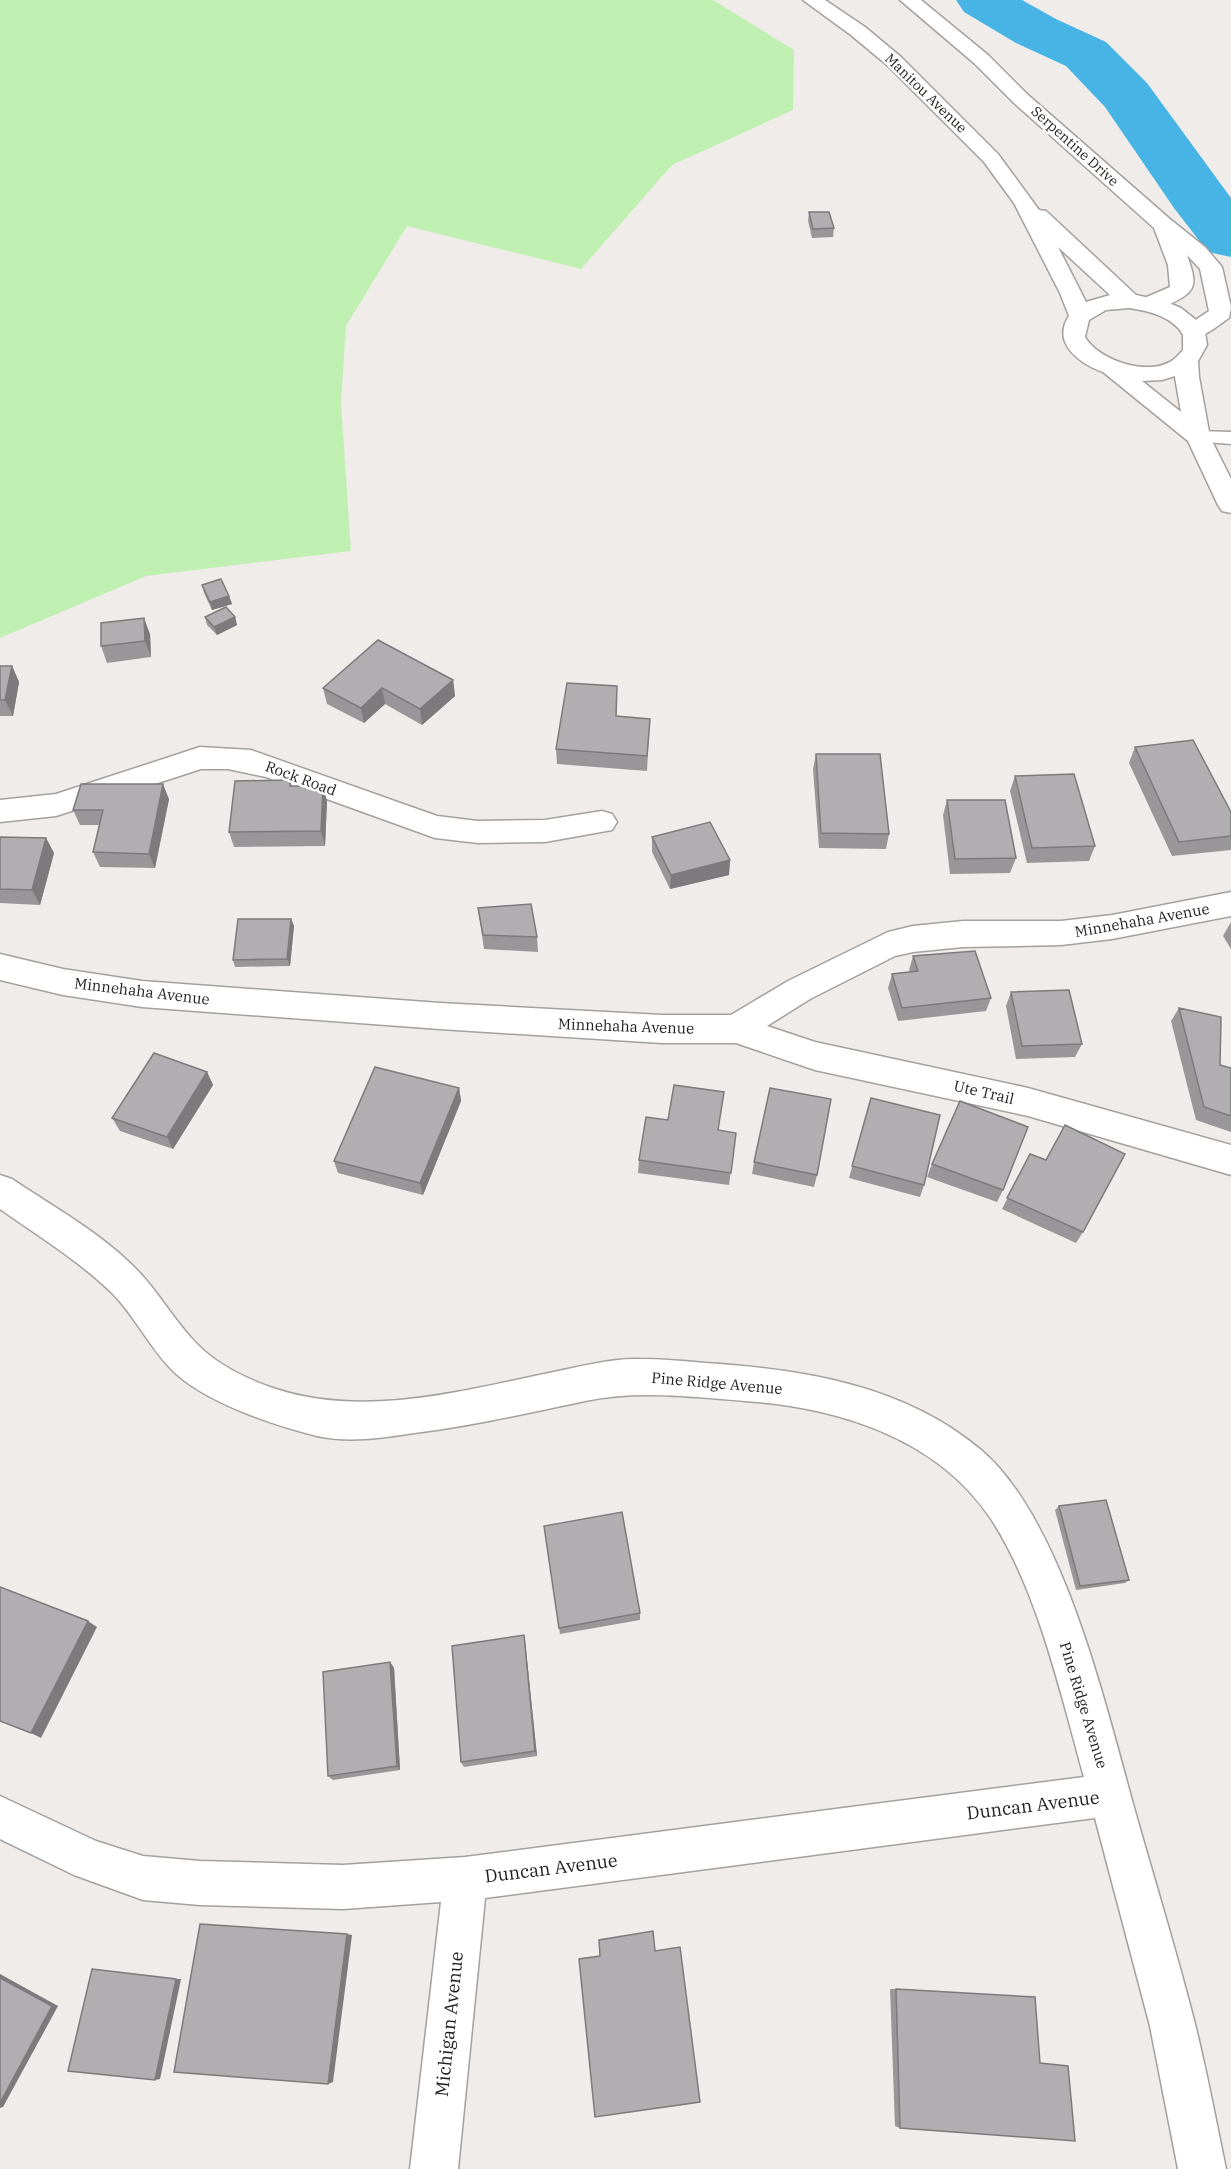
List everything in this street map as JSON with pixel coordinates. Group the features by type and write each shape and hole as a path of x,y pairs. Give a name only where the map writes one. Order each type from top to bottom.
{"street":[{"name":"Manitou Avenue","path":"812,0 858,31 920,85 991,158 1024,202 1071,293 1080,316"},
{"name":"Serpentine Drive","path":"909,0 981,59 1021,99 1163,225 1179,263 1182,278 1181,290 1139,303"},
{"name":"Manitou Avenue","path":"1024,202 1139,303"},
{"path":"1163,225 1197,252 1211,267 1221,313 1193,332"},
{"path":"1111,368 1131,373 1151,374 1169,370 1187,362 1195,350 1193,332 1176,315 1139,303 1100,305 1080,316 1074,328 1077,344 1086,355 1111,368 1198,437"},
{"path":"1187,362 1187,377 1198,437 1231,504"},
{"name":"Rock Road","path":"0,811 56,805 200,758 228,758 251,761 276,769 435,828 478,832 545,831 602,822"},
{"name":"Minnehaha Avenue","path":"0,967 63,982 142,994 440,1016 662,1029 736,1029 799,990 888,945 913,939 963,934 1061,933 1112,927 1231,904"},
{"name":"Ute Trail","path":"736,1029 815,1056 1028,1102 1231,1160"},
{"name":"Pine Ridge Avenue","path":"0,1190 85,1248 126,1283 186,1359 229,1388 276,1407 322,1419 370,1421 468,1408 591,1382 637,1376 773,1386 859,1404 916,1427 944,1444 971,1466 1002,1501 1026,1540 1076,1673 1173,2026 1202,2169"},
{"name":"Duncan Avenue","path":"0,1817 88,1860 143,1878 200,1883 343,1887 465,1879 1111,1795"},
{"name":"Michigan Avenue","path":"434,2169 465,1879"}],"lane":[{"path":"1198,437 1231,438"}],"green space":[{"path":"0,0 713,0 794,50 793,110 672,165 581,269 407,226 346,326 341,403 351,551 146,576 0,638"}],"building":[{"path":"809,212 829,212 834,228 813,229"},
{"path":"221,579 229,596 210,602 202,585"},
{"path":"226,607 235,617 214,627 205,617"},
{"path":"144,618 145,641 101,646 101,623"},
{"path":"378,640 453,680 420,709 382,688 361,708 323,688"},
{"path":"0,666 12,666 5,700 0,700"},
{"path":"567,683 617,686 616,716 650,719 647,756 556,749"},
{"path":"1193,740 1231,812 1231,836 1179,842 1135,747"},
{"path":"816,754 880,754 889,834 821,833"},
{"path":"1074,774 1095,846 1032,848 1015,776"},
{"path":"290,780 290,786 323,786 321,831 229,832 235,781"},
{"path":"81,784 163,784 149,854 93,852 103,810 73,810"},
{"path":"947,800 1005,800 1016,858 955,859"},
{"path":"710,822 730,860 671,875 652,837"},
{"path":"0,837 46,838 32,890 0,889"},
{"path":"531,904 537,937 483,935 478,908"},
{"path":"238,919 291,919 287,959 233,960"},
{"path":"975,951 991,998 902,1008 892,974 918,971 913,956"},
{"path":"1069,990 1082,1044 1022,1046 1011,992"},
{"path":"1179,1008 1221,1017 1220,1065 1231,1068 1231,1116 1204,1107"},
{"path":"154,1053 207,1072 167,1137 112,1118"},
{"path":"375,1067 459,1088 420,1183 334,1161"},
{"path":"674,1085 724,1092 718,1130 736,1133 731,1173 639,1160 646,1117 668,1120"},
{"path":"770,1088 831,1099 817,1175 754,1162"},
{"path":"871,1098 940,1115 924,1185 852,1166"},
{"path":"960,1101 1028,1127 1003,1190 932,1164"},
{"path":"1065,1125 1125,1154 1083,1232 1007,1198 1030,1154 1046,1160"},
{"path":"1106,1500 1129,1580 1080,1586 1059,1506"},
{"path":"622,1512 640,1613 559,1628 544,1526"},
{"path":"0,1587 88,1621 31,1733 0,1721"},
{"path":"524,1635 535,1751 461,1762 452,1646"},
{"path":"390,1662 397,1766 328,1776 323,1672"},
{"path":"200,1924 347,1934 328,2084 174,2072"},
{"path":"653,1931 655,1951 680,1947 700,2102 595,2117 579,1959 600,1956 599,1940"},
{"path":"92,1969 176,1979 155,2080 68,2071"},
{"path":"0,1978 52,2006 0,2103"},
{"path":"896,1989 1035,1997 1040,2063 1068,2066 1075,2141 900,2128"}],"waterway":[{"path":"983,0 1036,31 1086,54 1126,95 1196,195 1231,238"}]}
